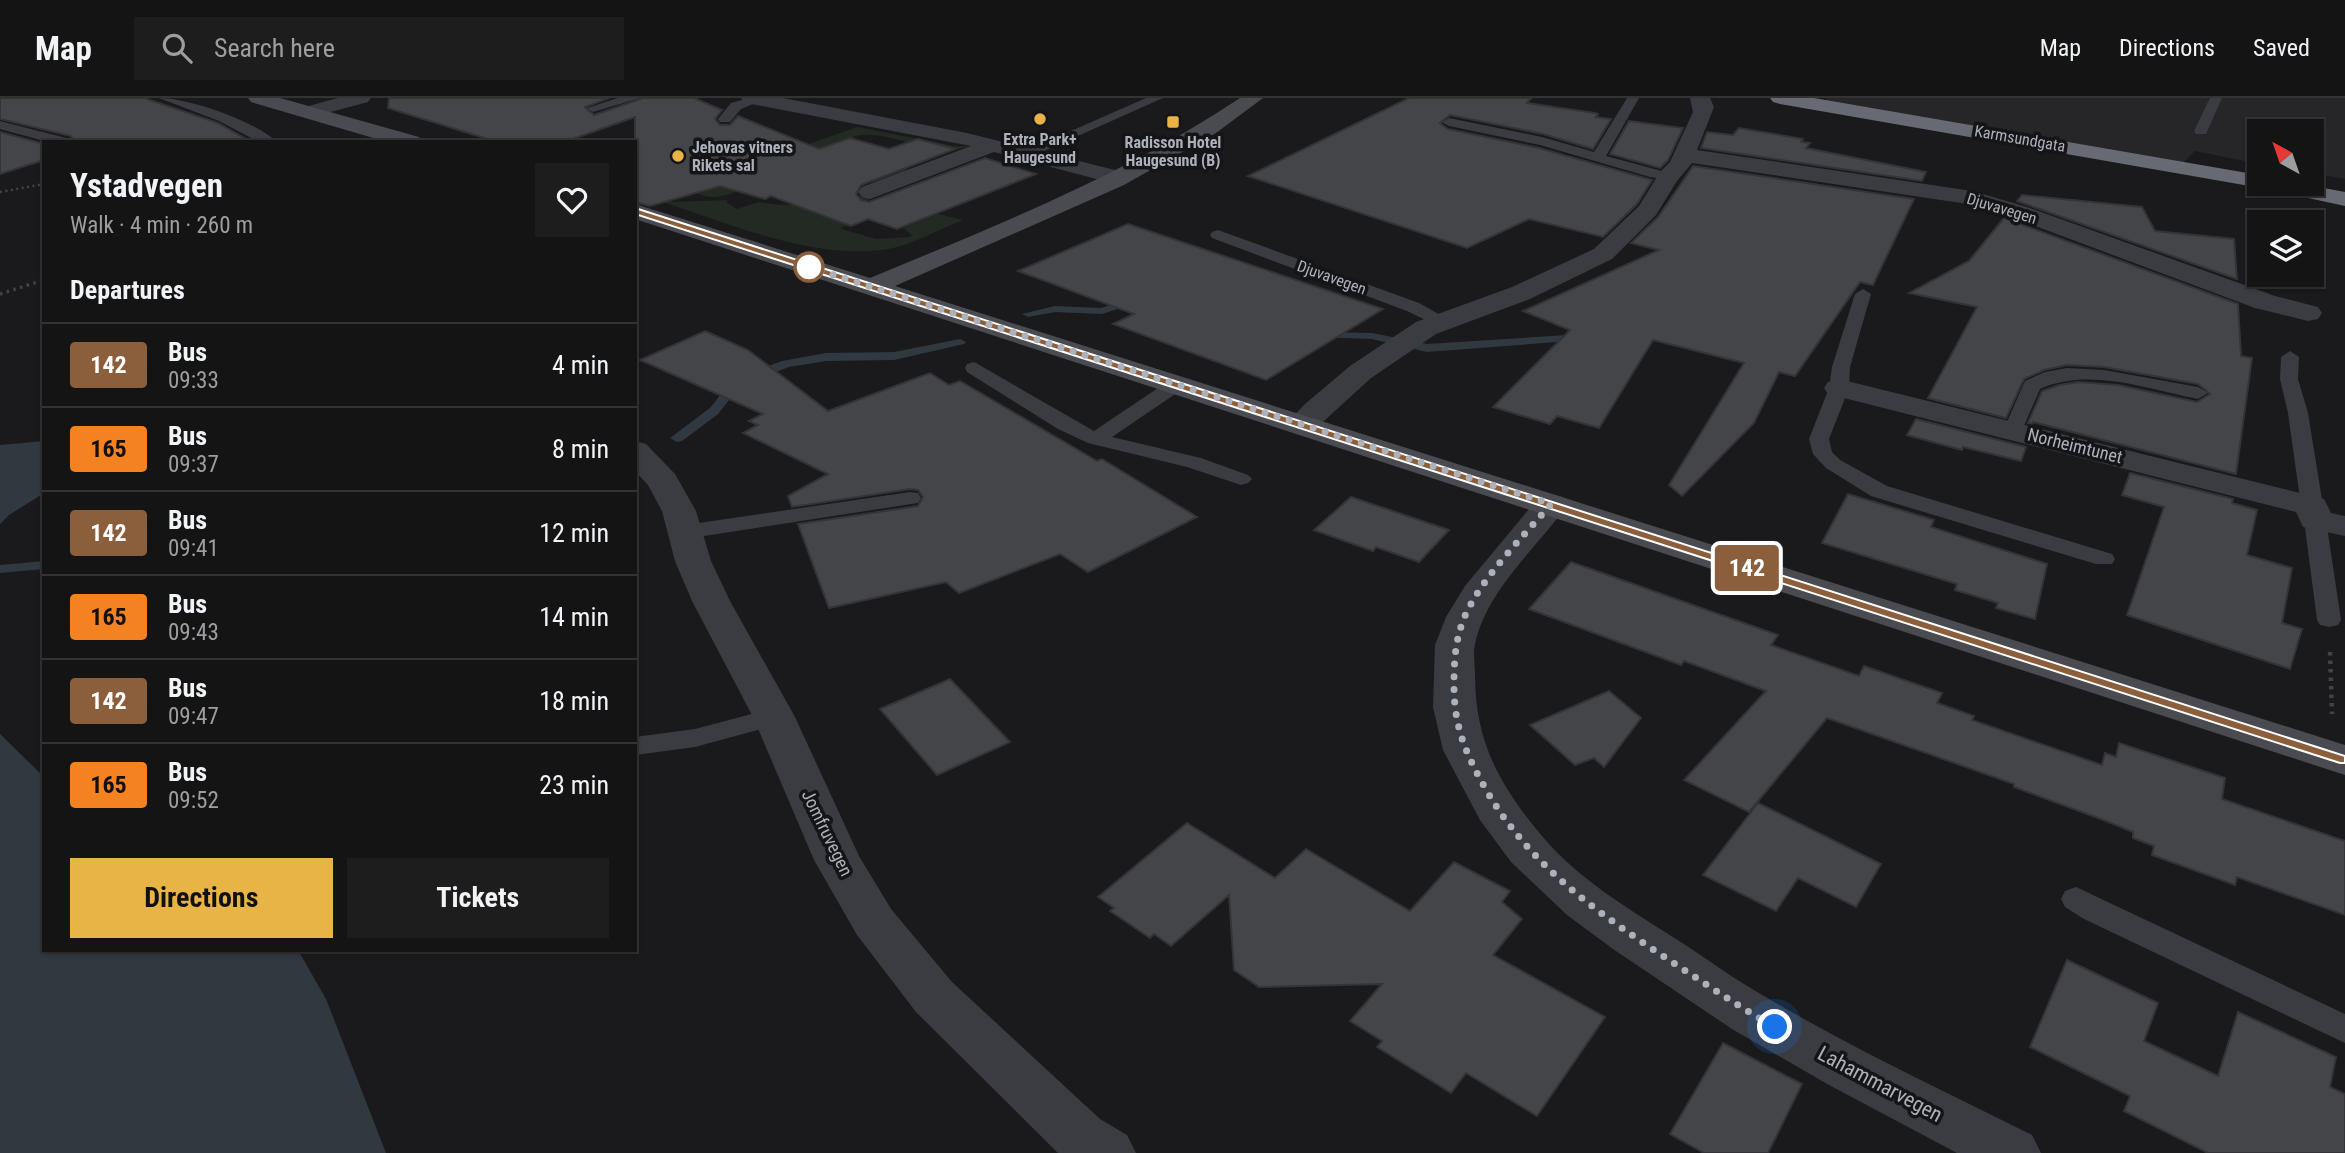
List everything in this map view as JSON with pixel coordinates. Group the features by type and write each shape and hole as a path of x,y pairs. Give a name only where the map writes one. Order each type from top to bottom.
{"highway":[{"name":"Karmsundgata","path":"1780,98 2247,180"},
{"name":"Karmsundgata","path":"1826,98 2247,173"},
{"path":"2324,188 2345,192"},
{"path":"2324,195 2345,199"}],"main road":[{"path":"258,98 404,140"},
{"path":"870,287 1119,178 1226,118 1253,98"},
{"path":"637,212 2345,760"}],"street":[{"path":"308,112 361,98"},
{"path":"1302,424 1380,357 1426,328 1559,277 1603,254 1648,210 1668,177 1680,165 1703,111 1700,98"},
{"path":"754,99 994,145 1119,178"},
{"path":"870,192 994,145"},
{"name":"Djuvavegen","path":"1684,155 1964,196 2019,212 2265,302 2308,313"},
{"name":"Norheimtunet","path":"1839,388 2013,431 2324,517"},
{"name":"Jomfruvegen","path":"637,453 663,481 679,511 693,561 711,601 774,717 837,860 874,922 934,997 1080,1137 1107,1153"},
{"name":"Lahammarvegen","path":"1551,504 1478,593 1465,617 1455,645 1454,707 1464,750 1496,809 1527,849 1555,878 1631,935 1763,1021 1848,1069 2012,1153"}],"lane":[{"path":"165,98 225,118 266,140"},
{"path":"593,107 634,98"},
{"path":"1028,153 1157,98"},
{"path":"1598,158 1633,98"},
{"path":"2201,131 2216,98"},
{"path":"725,119 736,106 754,99"},
{"path":"1449,122 1668,177"},
{"path":"0,125 57,140"},
{"name":"Djuvavegen","path":"1218,235 1413,307 1444,322"},
{"path":"1863,294 1841,367 1839,388 1826,417 1820,447 1823,454 1851,476 1879,491 2104,559"},
{"path":"2290,357 2289,379 2324,517 2329,620"},
{"path":"974,368 1065,425 1095,439 1194,462 1241,479"},
{"path":"2013,431 2032,386 2052,376 2100,376 2198,393"},
{"path":"1095,439 1177,384"},
{"path":"685,532 910,498"},
{"path":"637,746 695,738 774,717"},
{"path":"2076,899 2095,911 2345,1029"}],"path":[{"path":"0,192 42,184"},
{"path":"0,294 42,282"},
{"path":"2329,620 2332,718"}],"shaded area":[{"path":"1826,98 2345,98 2345,179 2324,175 2324,119 2247,119 2247,162 2195,151 2178,168 1824,110"},
{"path":"857,127 954,146 969,146 940,149 877,135 850,138 887,164 912,170 873,183 775,156"},
{"path":"738,161 738,191 716,197 694,191 662,199 673,202 728,200 726,202 737,209 759,202 779,205 831,202 856,195 872,198 844,209 851,226 841,227 876,239 909,237 912,235 903,228 938,214 963,220 902,245 882,250 854,251 826,249 768,237 657,200"},
{"path":"42,441 42,494 9,515 0,524 0,445"},
{"path":"0,734 42,775 42,952 299,952 326,999 386,1153 0,1153"}],"building":[{"path":"0,98 144,98 218,123 248,140 73,140 71,136 0,119"},
{"path":"389,98 609,98 585,107 594,115 643,98 694,98 722,110 715,119 720,125 730,125 738,116 819,149 850,138 889,149 918,139 955,149 861,185 856,194 861,200 869,202 985,158 1036,174 897,229 868,219 851,226 771,196 765,199 720,186 650,206 637,203 635,117 570,140 491,140 388,108"},
{"path":"1409,98 1531,98 1527,103 1598,114 1596,117 1611,119 1593,149 1543,134 1450,115 1440,123 1448,129 1539,148 1652,180 1637,204 1603,237 1529,219 1467,248 1248,176"},
{"path":"1629,121 1683,128 1668,160 1660,168 1610,154"},
{"path":"1739,128 1803,139 1801,142 1810,143 1806,148 1926,172 1922,181 1701,148 1707,132 1733,135"},
{"path":"0,132 42,143 42,161 0,174"},
{"path":"1693,166 1914,199 1873,285 1860,282 1795,376 1779,372 1754,423 1682,496 1669,485 1744,363 1653,340 1599,428 1557,416 1550,424 1493,407 1570,330 1523,311 1659,250 1631,243 1658,217"},
{"path":"2022,195 2142,207 2155,231 2234,239 2237,279 2017,201"},
{"path":"2004,218 2238,304 2241,356 2252,358 2236,474 2033,422 2028,423 2042,391 2059,385 2078,382 2118,385 2197,402 2210,394 2198,384 2104,367 2067,365 2044,370 2024,379 2006,418 1928,398 1977,307 1909,293 1969,261"},
{"path":"1128,224 1383,309 1266,380 1113,324 1134,314 1018,271"},
{"path":"705,331 748,350 828,411 930,373 949,385 960,381 1097,461 1102,459 1197,517 1088,572 1060,554 959,593 946,582 829,608 798,524 918,506 923,497 918,490 910,489 792,507 788,496 828,474 743,433 758,425 749,421 763,414 640,360"},
{"path":"1916,419 2026,447 2021,461 1963,447 1962,450 1907,435"},
{"path":"2130,473 2233,499 2232,503 2257,510 2247,555 2292,568 2282,623 2302,629 2290,669 2127,615 2164,507 2122,495"},
{"path":"1848,494 1934,520 1931,527 2047,564 2035,619 1996,608 1998,603 1955,590 1957,584 1822,543"},
{"path":"1351,497 1449,530 1419,562 1376,547 1373,551 1314,530"},
{"path":"1571,562 1778,635 1771,645 1859,676 1864,666 1942,693 1937,703 1974,716 1972,720 2102,765 2105,753 2116,757 2119,743 2225,778 2222,799 2345,841 2345,915 2237,877 2235,885 2152,855 2154,846 2133,838 2133,832 2014,787 2014,784 1827,718 1749,812 1684,780 1766,691 1684,661 1681,665 1529,609"},
{"path":"950,679 1010,742 937,775 880,709"},
{"path":"1609,691 1641,718 1604,767 1594,758 1575,765 1530,725"},
{"path":"1758,803 1881,864 1856,907 1798,878 1776,911 1703,875"},
{"path":"1187,823 1275,878 1306,849 1410,911 1454,862 1510,891 1502,902 1522,919 1493,955 1605,1017 1537,1116 1466,1073 1451,1093 1377,1047 1382,1041 1350,1021 1382,984 1259,987 1234,970 1229,895 1171,946 1154,934 1150,938 1110,911 1114,908 1098,897"},
{"path":"2067,960 2158,1003 2144,1041 2218,1076 2238,1012 2336,1057 2330,1087 2345,1094 2345,1153 2208,1153 2124,1111 2130,1096 2030,1047"},
{"path":"1723,1043 1802,1084 1768,1153 1704,1153 1670,1134"}],"waterway":[{"path":"1028,314 1055,309 1102,311 1132,301"},
{"path":"1321,335 1372,336 1427,348 1583,337"},
{"path":"677,438 714,411 737,382 786,364 826,357 894,356 960,342"},
{"path":"0,569 42,565"}],"bus line":[{"name":"142","path":"637,212 2345,760"}],"place":[{"name":"Extra Park+ Haugesund","path":"1040,119"},
{"name":"Radisson Hotel Haugesund (B)","path":"1173,122"},
{"name":"Jehovas vitners Rikets sal","path":"678,156"}],"route":[{"path":"809,267 1551,504 1478,593 1465,617 1455,645 1454,707 1464,750 1496,809 1527,849 1555,878 1631,935 1775,1027"}]}
